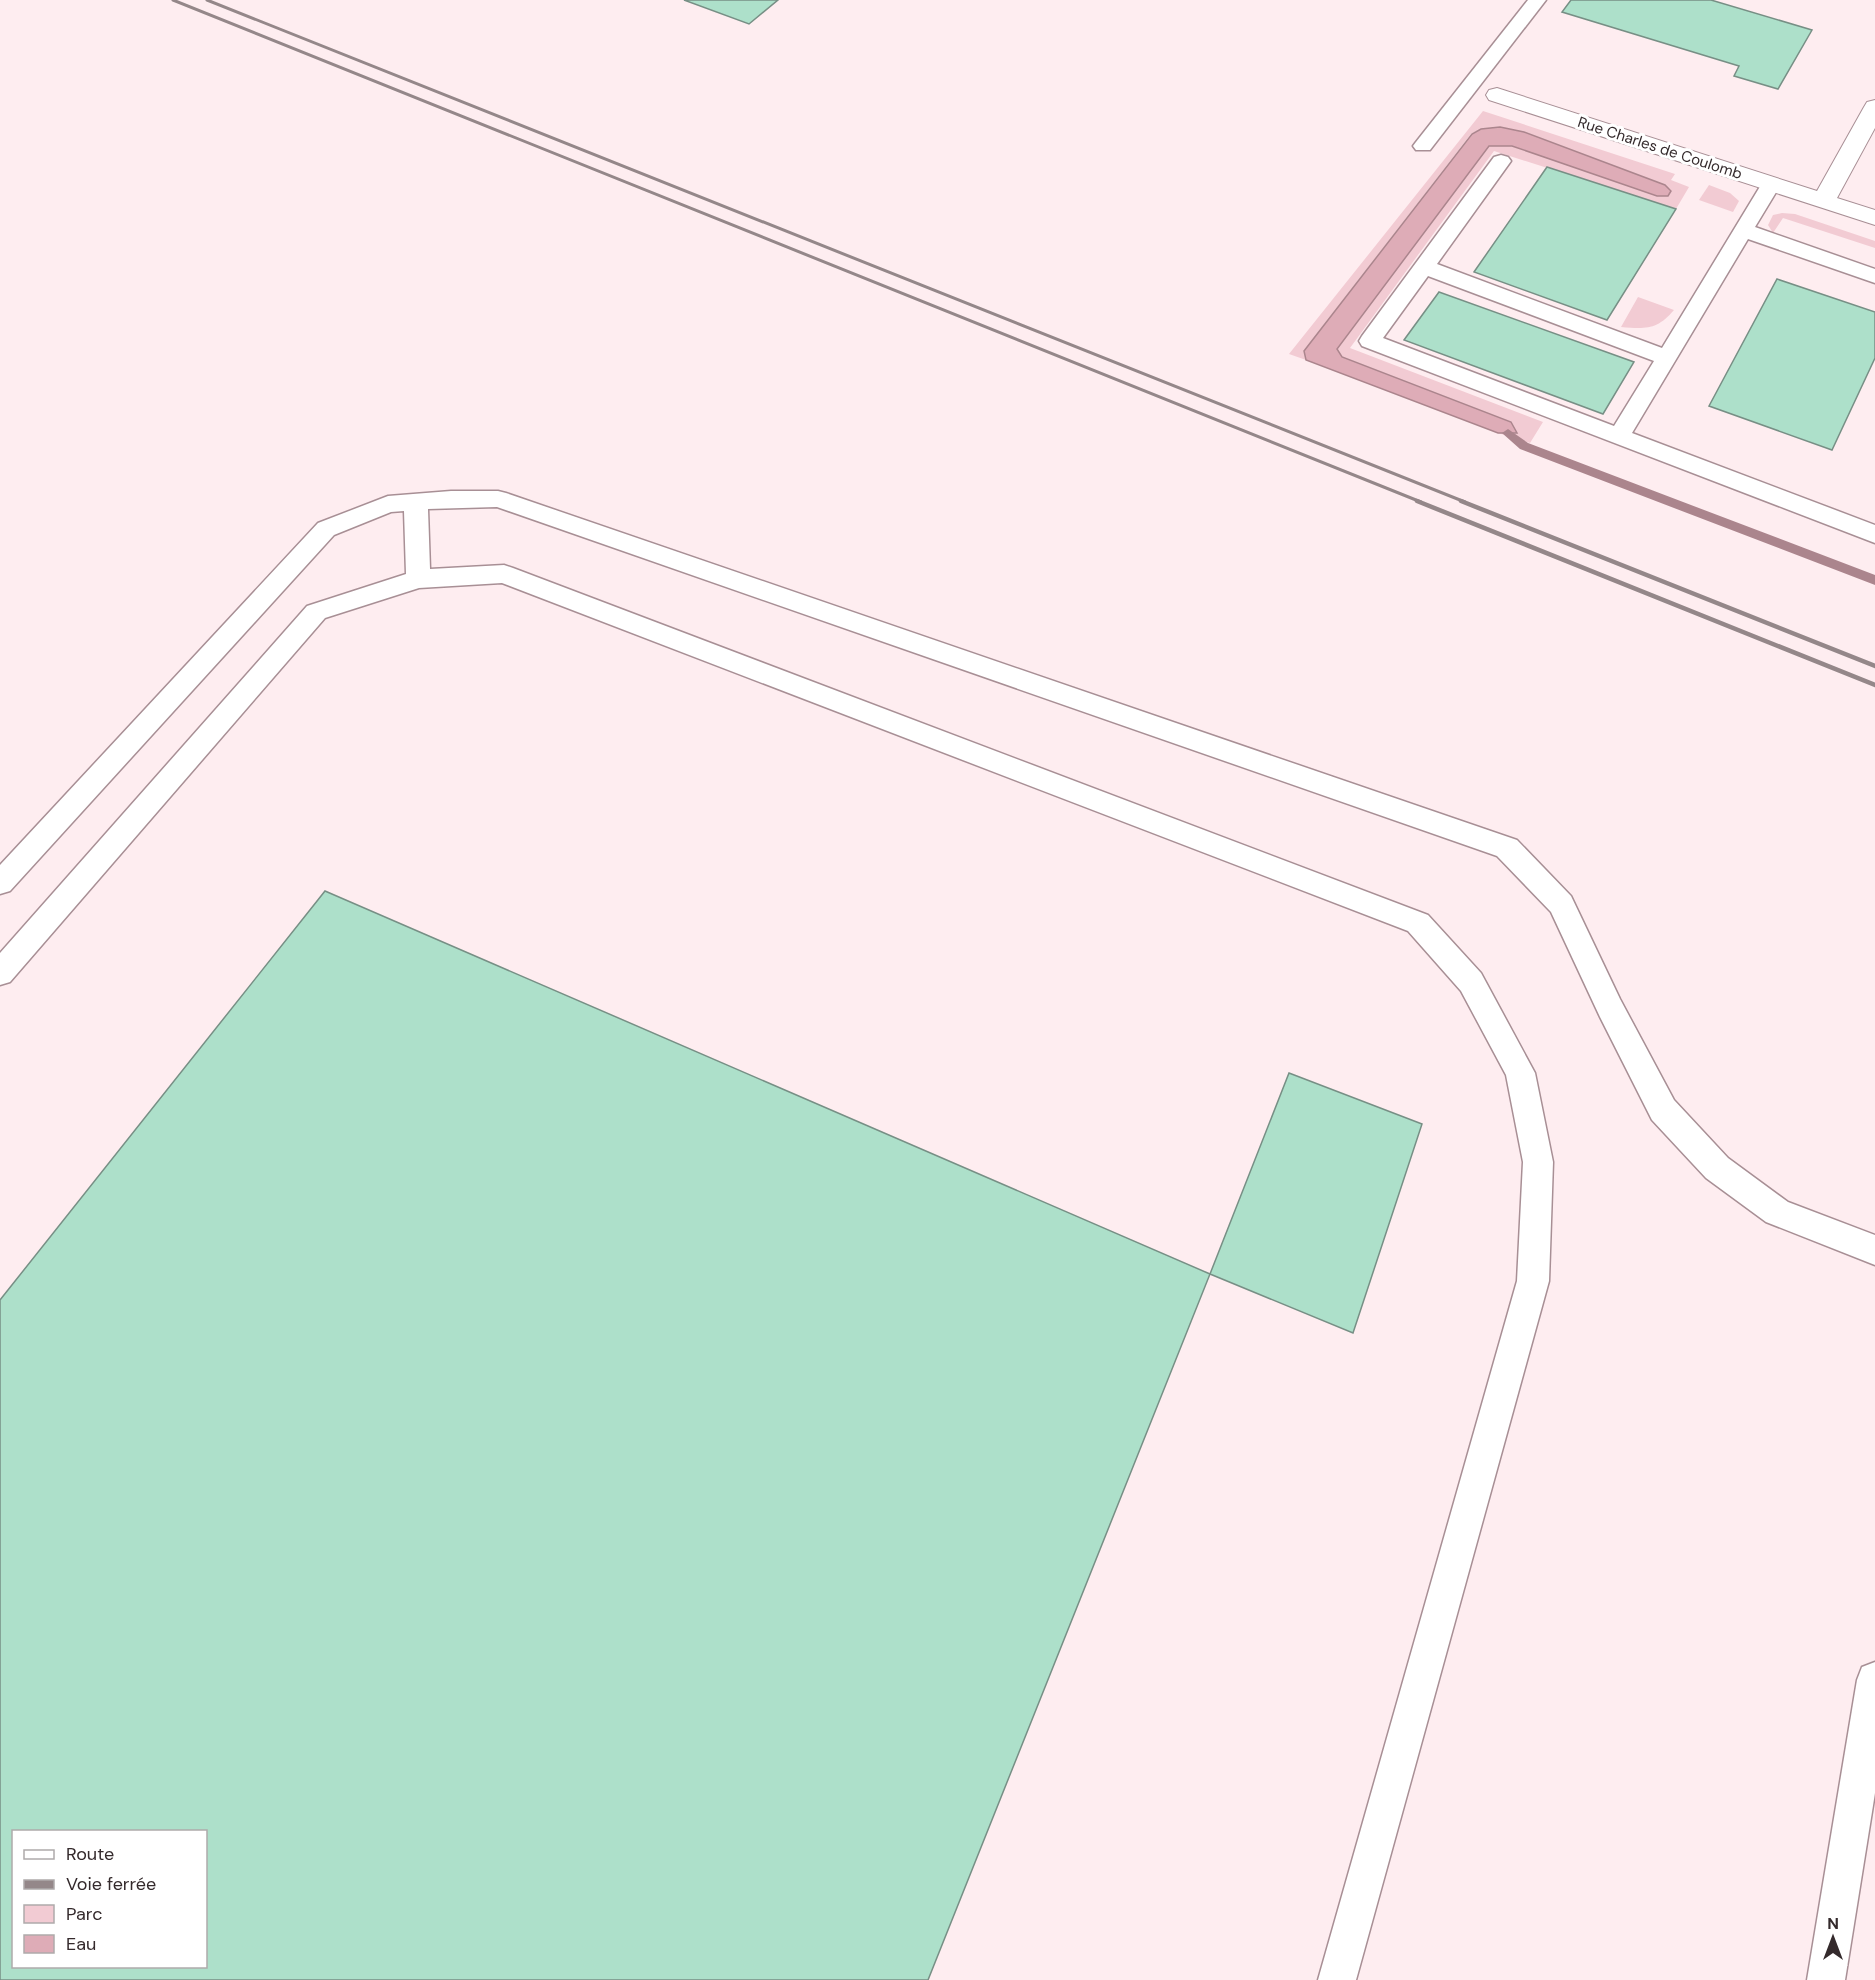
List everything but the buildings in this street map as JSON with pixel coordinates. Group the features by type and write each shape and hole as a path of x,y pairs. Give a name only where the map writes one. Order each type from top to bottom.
{"street":[{"name":"Rue Charles de Coulomb","path":"1497,95 1875,218"},
{"path":"1824,201 1875,107"}],"lane":[{"path":"1423,146 1537,0"},
{"path":"1469,86 1497,95"},
{"path":"1501,161 1370,342 1619,437 1872,526"},
{"path":"1619,437 1771,184"},
{"path":"1743,230 1875,276"},
{"path":"1424,267 1666,358"},
{"path":"0,883 326,529 388,504 498,499 1508,848 1561,904 1610,1008 1663,1110 1717,1168 1777,1212 1875,1250"},
{"path":"416,502 418,579"},
{"path":"0,973 316,612 418,579 504,574 1418,923 1471,982 1520,1073 1538,1162 1533,1281 1337,1980"},
{"path":"1826,1980 1875,1680"}],"green space":[{"path":"1483,111 1675,174 1671,180 1689,187 1676,209 1494,151 1350,348 1543,422 1530,443 1498,433 1517,433 1342,357 1337,349 1489,146 1512,146 1481,129 1471,134 1304,351 1306,360 1289,354"},
{"path":"1709,185 1730,193 1739,201 1733,212 1699,200"},
{"path":"1795,214 1875,241 1875,248 1783,218 1773,233 1768,225 1773,215"},
{"path":"1638,297 1674,310 1668,317 1650,327 1621,327"}],"water":[{"path":"1500,127 1524,132 1665,185 1671,191 1668,196 1657,196 1512,146 1489,146 1337,349 1342,357 1511,422 1517,433 1498,433 1306,360 1304,351 1472,134 1481,129"}],"waterway":[{"path":"1508,433 1524,446 1875,580"}],"railway":[{"path":"173,0 1421,502"},
{"path":"207,0 1465,502"},
{"path":"1417,501 1875,685"},
{"path":"1461,501 1875,666"}]}
